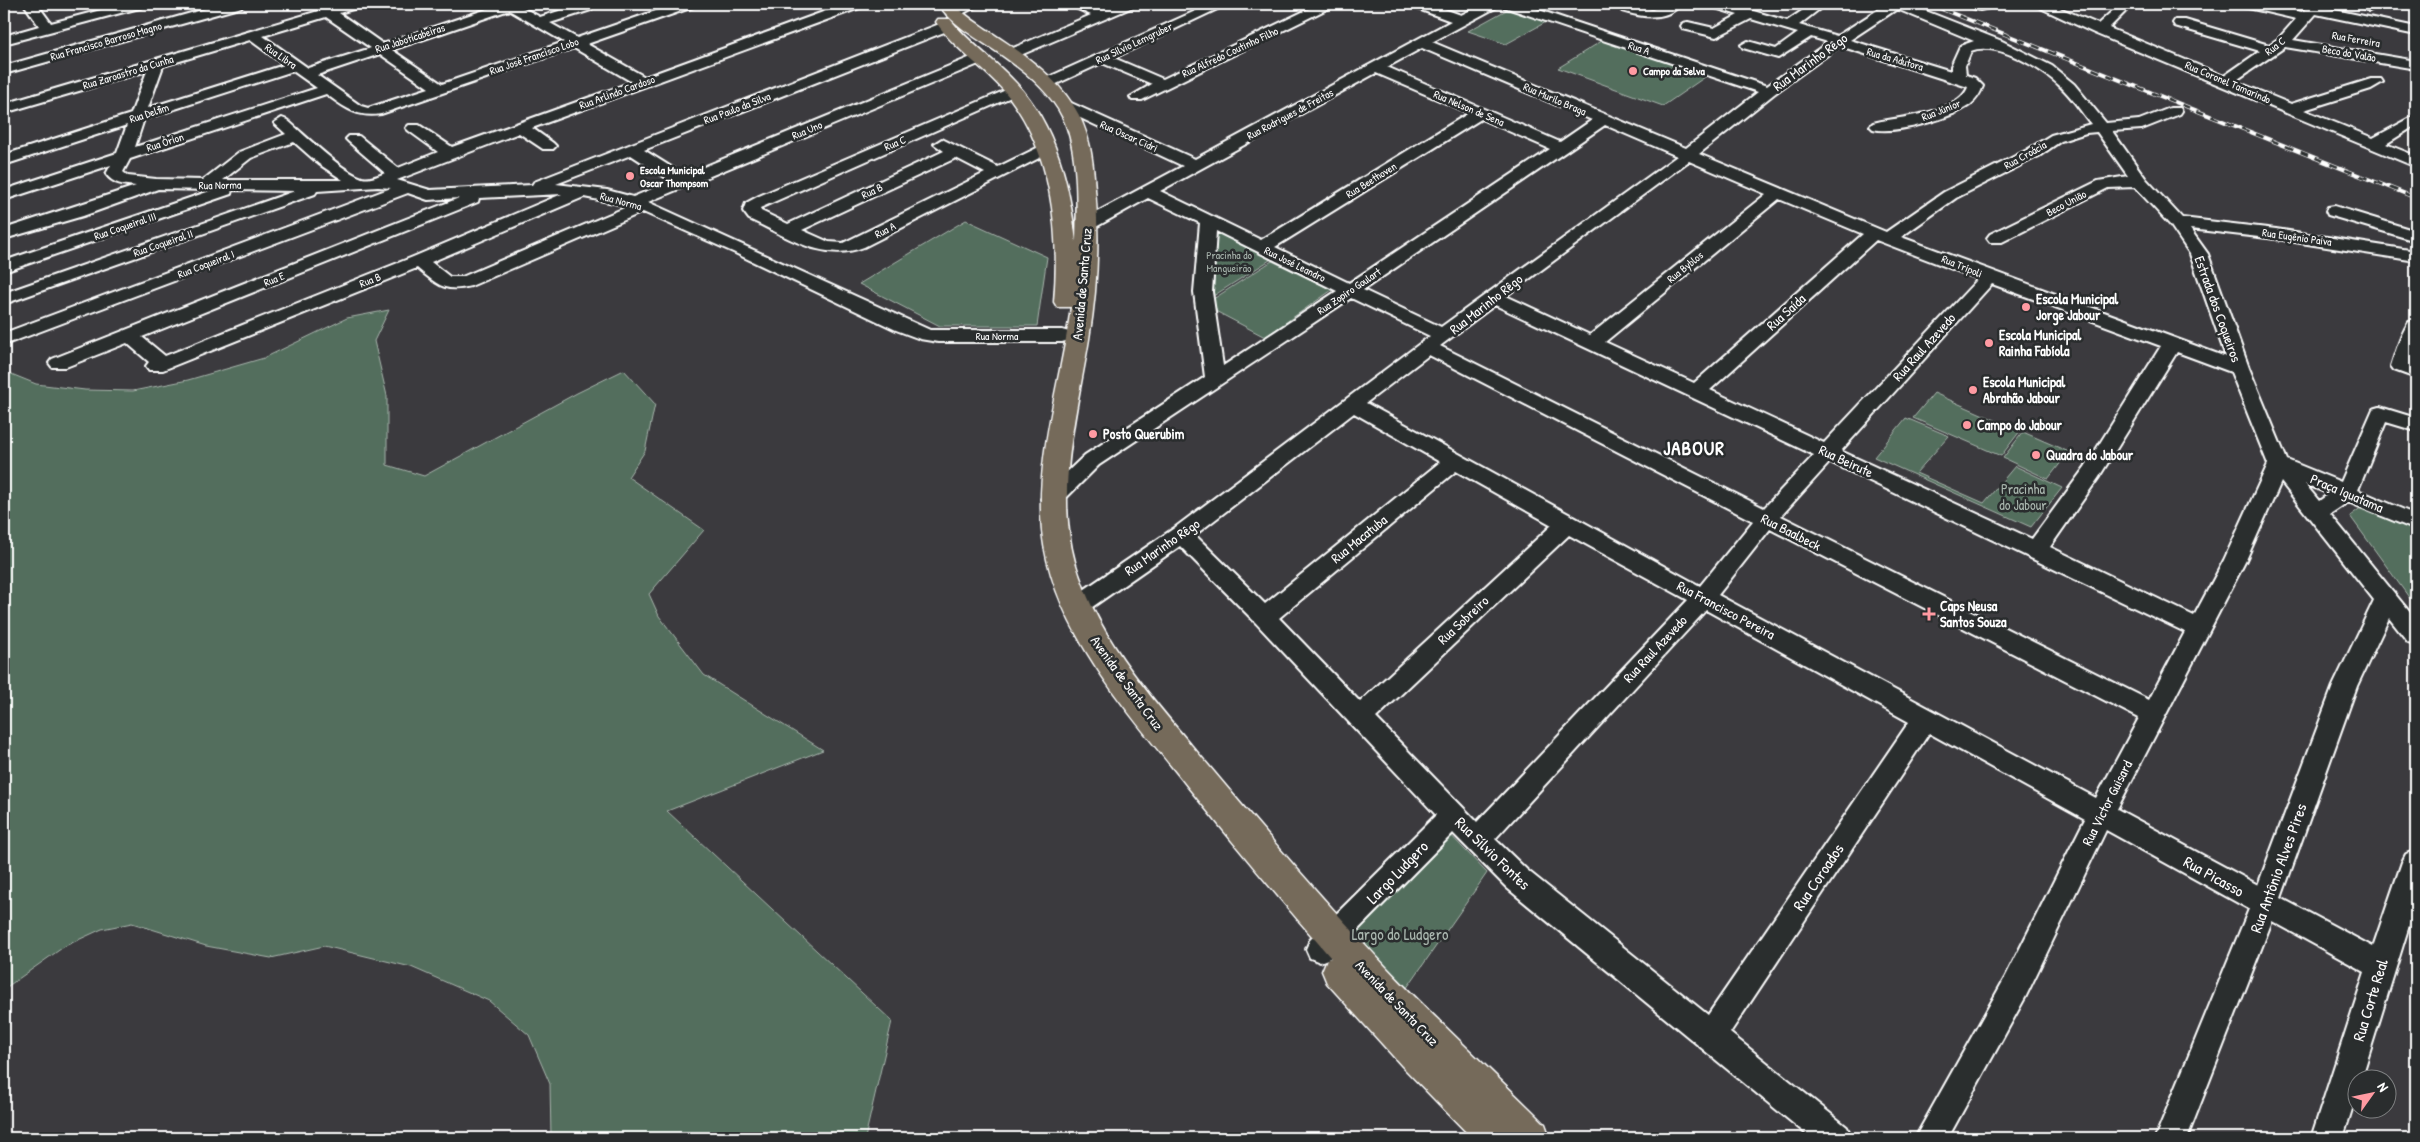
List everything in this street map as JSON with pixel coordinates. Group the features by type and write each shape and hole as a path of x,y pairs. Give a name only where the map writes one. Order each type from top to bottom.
{"main road":[{"name":"Avenida de Santa Cruz","path":"933,4 1012,54 1047,82 1064,105 1078,134 1084,166 1088,224 1084,289 1058,447 1052,499 1053,527 1061,564 1077,606 1090,633 1113,668 1158,727 1415,1053 1494,1134"},
{"name":"Avenida de Santa Cruz","path":"948,14 981,58 1013,91 1027,110 1042,140 1057,185 1064,224 1067,287 1062,336 1045,440 1040,499 1046,570 1061,611 1077,642 1107,685 1327,943 1428,1037 1531,1138"},
{"path":"981,58 1001,53 1012,54"},
{"path":"1042,140 1066,140 1078,134"}],"street":[{"path":"30,4 48,29"},
{"path":"4,40 138,4"},
{"name":"Rua Francisco Barroso Magno","path":"4,70 237,4"},
{"name":"Rua Libra","path":"252,35 355,4"},
{"path":"511,4 643,82"},
{"name":"Rua Jaboticabeiras","path":"300,70 381,48 511,4"},
{"name":"Rua José Francisco Lobo","path":"380,110 688,4"},
{"name":"Rua Arlindo Cardoso","path":"378,182 450,153 857,4"},
{"path":"948,14 974,4"},
{"path":"1078,4 1103,14"},
{"path":"1012,54 1128,4"},
{"name":"Rua Sílvio Lemgruber","path":"1047,82 1221,4"},
{"path":"1423,4 1461,20"},
{"name":"Rua Rodrigues de Freitas","path":"1088,224 1492,4"},
{"name":"Rua A","path":"1509,4 1769,91"},
{"path":"1627,8 1652,14 1674,4"},
{"path":"1788,26 1820,4"},
{"name":"Rua Marinho Rêgo","path":"1077,606 1181,534 1437,342 1493,297 1689,154 1769,91 1837,42 1896,4"},
{"name":"Estrada dos Coqueiros","path":"1896,4 1998,44 2032,60 2059,77 2102,128 2140,182 2177,222 2198,254 2239,368 2278,464 2319,512 2416,636"},
{"path":"1973,4 1978,6 1988,4"},
{"name":"Rua Coronel Tamarindo","path":"2039,4 2416,162"},
{"path":"2099,30 2127,4"},
{"path":"2249,4 2312,10 2416,32"},
{"path":"2355,4 2372,5 2391,12 2416,17"},
{"name":"Rua da Adutora","path":"1726,5 1748,14 1837,42 1959,78"},
{"path":"539,22 586,7"},
{"name":"Rua Alfredo Coutinho Filho","path":"1138,97 1324,7"},
{"name":"Rua C","path":"2226,81 2283,42 2312,10"},
{"path":"328,12 440,89"},
{"name":"Rua Paulo da Silva","path":"528,190 633,149 948,14"},
{"path":"1688,26 1716,33 1748,14"},
{"path":"2180,22 2271,50"},
{"name":"Rua Ferreira","path":"2296,29 2315,32"},
{"path":"1748,45 1778,54 1809,32"},
{"name":"Rua Libra","path":"252,35 356,109 368,112 380,110"},
{"name":"Rua Zaroastro da Cunha","path":"4,109 252,35"},
{"name":"Beco do Valão","path":"2283,42 2416,65"},
{"name":"Rua Murilo Braga","path":"1422,43 1689,154"},
{"path":"1959,78 1958,66 1965,49 1980,44 1998,44"},
{"name":"Rua Uno","path":"638,204 683,182 981,58"},
{"path":"1102,58 1163,84"},
{"name":"Rua Norma","path":"156,64 124,155 114,174 124,180 156,184 321,186 378,182 401,185 434,195 528,190 583,192 638,204 739,248 904,326 928,335 1062,336"},
{"name":"Rua Nelson de Sena","path":"1377,68 1562,148"},
{"name":"Rua Delfim","path":"4,160 138,117 300,70"},
{"name":"Rua Júnior","path":"1878,126 1913,121 1939,113 1963,101 1971,96 1977,88 1975,84 1959,78"},
{"path":"2292,109 2314,101 2345,94 2376,82"},
{"name":"Rua Órion","path":"4,195 326,89"},
{"name":"Rua C","path":"777,194 1013,91"},
{"name":"Rua Oscar Cidri","path":"1064,105 1194,165"},
{"name":"Rua Beethoven","path":"1262,247 1480,112"},
{"name":"Rua Croácia","path":"1882,235 1950,195 2033,153 2056,138 2084,129 2142,124 2175,112"},
{"name":"Rua Zopiro Goulart","path":"1052,499 1092,460 1604,119"},
{"path":"2375,144 2416,119"},
{"path":"282,124 325,161 361,184"},
{"path":"521,127 548,146"},
{"path":"414,128 450,153"},
{"path":"920,132 997,173"},
{"path":"206,185 244,155 296,136"},
{"path":"354,139 396,174"},
{"name":"Rua A","path":"777,194 755,204 752,211 755,216 828,248 844,248 858,244 997,173 1042,140"},
{"path":"633,149 683,182"},
{"name":"Rua B","path":"789,230 955,152"},
{"name":"Rua Trípoli","path":"1689,154 1882,235 1989,277 2239,368"},
{"name":"Beco União","path":"1996,238 2104,184 2124,180 2140,182"},
{"name":"Rua Norma","path":"4,234 77,212 156,184"},
{"name":"Rua Coqueiral III","path":"4,268 245,184"},
{"name":"Rua Coqueiral II","path":"4,299 321,186"},
{"name":"Rua Coqueiral I","path":"4,339 352,207 408,188"},
{"name":"Rua José Leandro","path":"1147,191 1349,290 1437,342"},
{"name":"Rua B","path":"130,336 159,364 419,261 583,192"},
{"name":"Rua Byblos","path":"1592,343 1778,192"},
{"name":"Rua E","path":"59,363 488,193"},
{"path":"419,261 446,282 458,284 480,278 638,204"},
{"path":"2334,211 2416,236"},
{"path":"1208,222 1203,292 1215,378"},
{"name":"Rua Eugênio Paiva","path":"2177,222 2276,234 2416,256"},
{"name":"Rua Saída","path":"1697,391 1882,235"},
{"name":"Rua Raul Azevedo","path":"1477,840 1703,598 1766,519 1989,277"},
{"name":"Rua Beirute","path":"1493,297 2036,550 2198,628"},
{"path":"2413,337 2401,366 2416,372"},
{"name":"Rua Baalbeck","path":"1437,342 1766,519 2154,714"},
{"path":"2036,550 2112,440 2172,344"},
{"name":"Rua Francisco Pereira","path":"1354,404 1567,524 1926,717 2100,814"},
{"path":"2319,512 2346,492 2380,413 2416,425"},
{"path":"1058,447 1072,457 1092,460"},
{"name":"Rua Macatuba","path":"1264,617 1454,461"},
{"name":"Praça Iguatama","path":"2278,464 2416,523"},
{"name":"Rua Victor Guisard","path":"1931,1138 2016,986 2100,814 2235,560 2278,464"},
{"name":"Rua Sobreiro","path":"1360,717 1567,524"},
{"name":"Rua Sílvio Fontes","path":"1181,534 1264,617 1452,815 1517,879 1836,1138"},
{"name":"Rua Antônio Alves Pires","path":"2171,1138 2266,904 2345,686 2386,599"},
{"name":"Rua Coroados","path":"1711,1036 1926,717"},
{"name":"Rua Picasso","path":"2100,814 2381,966"},
{"name":"Largo Ludgero","path":"1327,943 1452,815"},
{"name":"Rua Corte Real","path":"2327,1138 2416,862"}],"green space":[{"path":"1510,8 1548,21 1506,44 1468,31"},
{"name":"Campo da Selva","path":"1605,39 1708,75 1663,106 1558,68"},
{"path":"966,220 1047,257 1037,326 940,326 859,284"},
{"name":"Pracinha do Mangueirão","path":"1214,231 1273,258 1207,300"},
{"path":"1272,261 1332,290 1265,337 1204,305"},
{"path":"389,310 374,341 387,396 387,465 424,476 577,393 624,370 655,404 645,451 628,477 704,530 649,594 659,616 704,675 823,750 667,811 892,1021 865,1138 551,1138 550,1084 529,1035 489,1001 411,967 324,946 271,958 206,946 132,923 102,929 65,946 4,989 4,371 36,384 85,390 133,391 188,380 264,358 347,318"},
{"name":"Campo do Jabour","path":"1934,393 2020,431 2001,456 1913,418"},
{"name":"Pracinha do Jabour","path":"1906,418 1949,436 1916,473 1984,503 2015,466 2062,488 2031,527 1874,457"},
{"name":"Quadra do Jabour","path":"2023,432 2069,452 2048,479 2003,458"},
{"path":"2363,506 2416,529 2416,607 2350,516"},
{"name":"Largo do Ludgero","path":"1445,829 1487,873 1404,992 1350,935"}],"railway":[{"path":"1929,4 2416,198"}],"place":[{"name":"Campo da Selva","path":"1633,71"},
{"name":"Escola Municipal Oscar Thompsom","path":"630,176"},
{"name":"Escola Municipal Jorge Jabour","path":"2026,307"},
{"name":"Escola Municipal Rainha Fabíola","path":"1989,343"},
{"name":"Escola Municipal Abrahão Jabour","path":"1973,390"},
{"name":"Campo do Jabour","path":"1967,425"},
{"name":"Posto Querubim","path":"1093,434"},
{"name":"Quadra do Jabour","path":"2036,455"},
{"name":"Caps Neusa Santos Souza","path":"1929,614"}],"district":[{"name":"JABOUR","path":"1694,448"}]}
